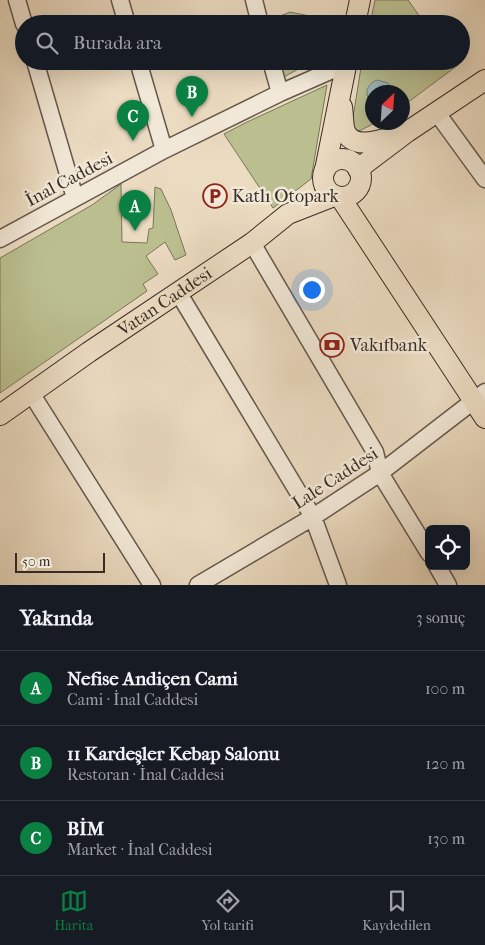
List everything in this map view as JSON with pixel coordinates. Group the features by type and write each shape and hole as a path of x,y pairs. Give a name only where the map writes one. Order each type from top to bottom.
{"main road":[{"path":"357,15 360,0"},
{"path":"345,70 324,174 326,189 337,196 479,396 485,418"},
{"path":"358,168 407,132 485,80"},
{"path":"341,90 344,129 351,139 360,143 371,143 407,132"},
{"path":"288,214 324,174 332,162 338,160 349,161 358,168 360,180 356,191 352,194 337,196"},
{"name":"Vatan Caddesi","path":"0,415 252,243 272,229 288,214 337,196"}],"street":[{"path":"17,0 21,15"},
{"path":"120,0 124,15"},
{"path":"254,0 258,15"},
{"path":"38,70 75,198"},
{"path":"141,70 164,150"},
{"path":"274,70 280,92"},
{"name":"İnal Caddesi","path":"2,233 75,198 164,150 280,92 330,70"},
{"path":"437,113 485,180"},
{"path":"252,243 375,452 380,473 425,546"},
{"path":"178,292 313,517 338,585"},
{"path":"31,393 152,585"},
{"name":"Lale Caddesi","path":"198,585 313,517 380,473 479,396"},
{"path":"439,570 448,585"}],"green space":[{"path":"375,0 408,0 419,15 372,15"},
{"path":"290,12 305,15 283,15"},
{"path":"280,70 297,70 282,78"},
{"path":"361,70 451,70 410,101 410,85 365,85 365,128 355,131 352,124"},
{"path":"327,85 311,179 273,208 224,134"},
{"path":"121,184 122,242 147,243 149,229 153,228 155,187 161,189 171,210 186,255 175,260 165,242 146,256 158,274 143,284 147,291 0,393 0,258 92,205"}],"water":[{"path":"377,80 389,85 369,85"}],"place":[{"name":"11 Kardeşler Kebap Salonu","path":"192,117"},
{"name":"BİM","path":"133,141"},
{"name":"Katlı Otopark","path":"215,196"},
{"name":"Nefise Andiçen Cami","path":"135,231"},
{"name":"Vakıfbank","path":"332,345"}]}
